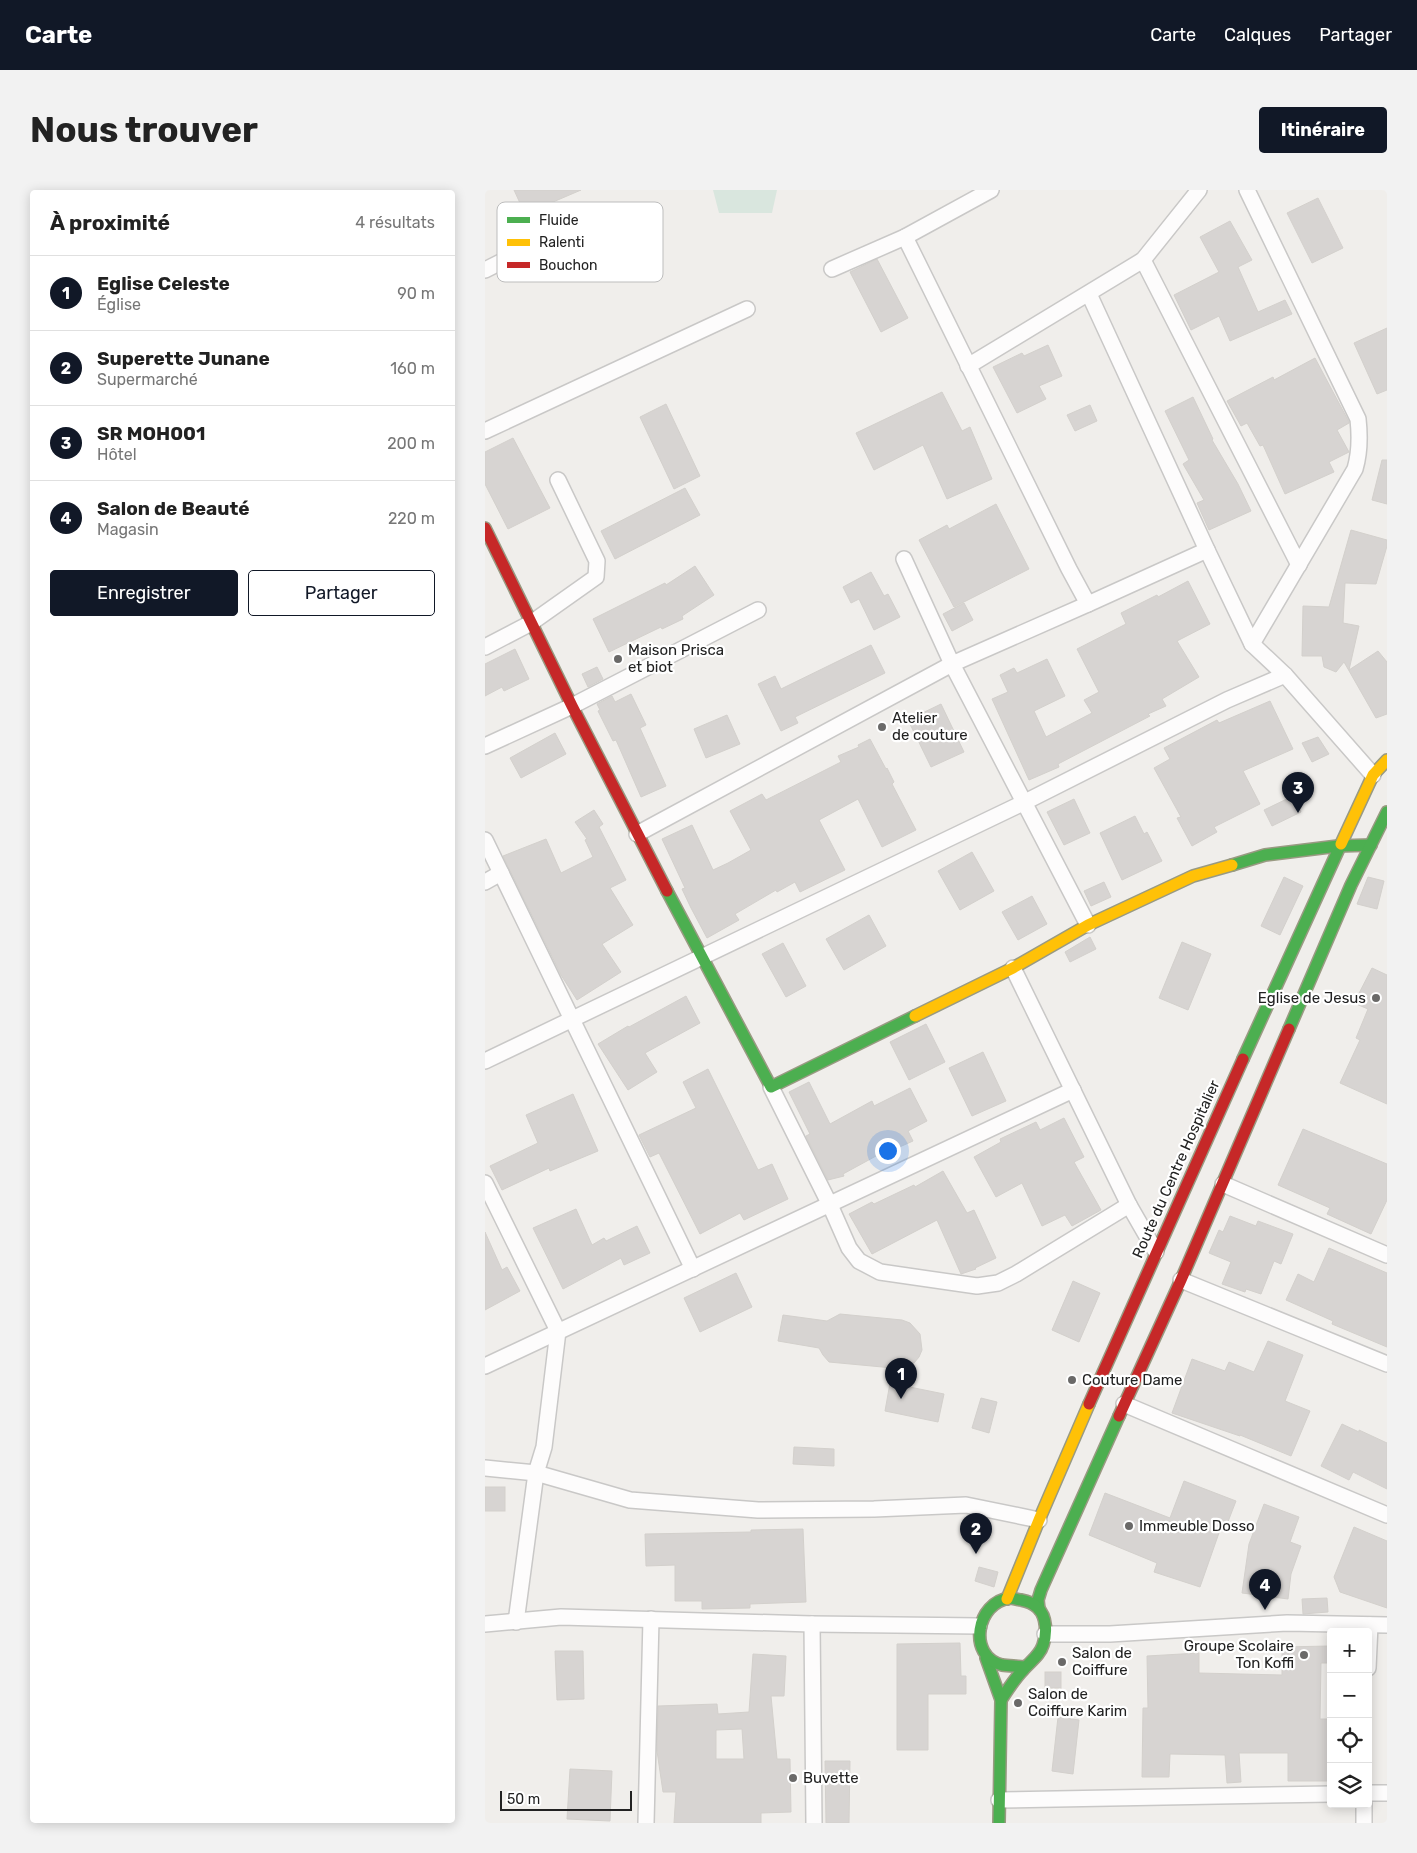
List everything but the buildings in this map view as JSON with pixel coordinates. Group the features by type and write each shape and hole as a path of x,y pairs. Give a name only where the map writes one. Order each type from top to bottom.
{"street":[{"path":"832,269 905,236 991,190"},
{"path":"968,366 1143,260 1199,190"},
{"path":"1247,190 1358,419 1359,454 1355,469 1253,644"},
{"path":"905,236 1088,604"},
{"path":"1143,260 1299,565"},
{"path":"485,270 497,264"},
{"path":"1089,294 1207,550 1253,644 1285,675 1373,775"},
{"path":"485,431 747,309"},
{"path":"485,647 531,623 596,578 597,561 558,480"},
{"path":"485,528 637,834 771,1087 830,1205 849,1248 859,1261 879,1272 977,1286 998,1283 1129,1205"},
{"path":"637,834 952,664 1207,550"},
{"path":"904,559 952,664 1088,925"},
{"path":"485,746 572,706 758,610"},
{"path":"485,1061 1025,802 1227,700 1285,675"},
{"name":"Route du Centre Hospitalier","path":"1007,1599 1039,1520 1155,1252 1338,846 1373,775 1387,760"},
{"path":"1001,1700 1025,1667 1042,1648 1045,1623 1039,1609 1038,1600 1041,1590 1181,1280 1351,885 1387,812"},
{"path":"485,840 693,1269"},
{"path":"771,1087 1013,968 1088,925 1193,876 1265,855 1338,846 1371,845"},
{"path":"485,882 501,873"},
{"path":"1013,968 1129,1205 1155,1252"},
{"path":"485,1366 1073,1090"},
{"path":"485,1183 558,1331 544,1447 536,1473 516,1622"},
{"path":"1223,1184 1387,1255"},
{"path":"1181,1280 1387,1364"},
{"path":"1124,1404 1387,1515"},
{"path":"485,1468 536,1473 630,1500 758,1510 875,1509 965,1505 1039,1520"},
{"path":"999,1823 1001,1700 987,1658 980,1647 979,1626 984,1614 1007,1599 1022,1600 1039,1609"},
{"path":"485,1624 561,1617 651,1618 812,1624 979,1626"},
{"path":"645,1823 651,1618"},
{"path":"1045,1634 1110,1634 1287,1623 1387,1625"},
{"path":"812,1624 814,1823"},
{"path":"987,1658 1006,1667 1025,1667"},
{"path":"1372,1793 1387,1793"},
{"path":"999,1800 1327,1794"},
{"path":"1364,1808 1364,1823"}],"shaded area":[{"path":"713,190 777,190 772,213 719,213"}],"traffic: fast":[{"path":"1289,1029 1351,885 1387,812"},
{"path":"1243,1059 1341,844"},
{"path":"1232,865 1265,855 1338,846 1371,845"},
{"path":"667,891 771,1087 915,1016"},
{"path":"1039,1609 1038,1600 1041,1590 1119,1416"},
{"path":"1001,1700 1018,1676 1040,1652 1045,1636 1045,1621 1038,1608 1023,1600 1010,1598 998,1602 989,1609 983,1619 980,1641 984,1651 991,1660 1002,1665 1025,1667"},
{"path":"986,1658 1001,1700 999,1823"}],"traffic: slow":[{"path":"1341,844 1373,775 1387,760"},
{"path":"915,1016 1013,968 1088,925 1193,876 1232,865"},
{"path":"1007,1599 1089,1404"}],"traffic: jam":[{"path":"485,528 572,706 667,891"},
{"path":"1119,1416 1181,1280 1289,1029"},
{"path":"1089,1404 1243,1059"}],"place":[{"name":"Maison Prisca et biot","path":"618,659"},
{"name":"Atelier de couture","path":"882,727"},
{"name":"SR MOH001","path":"1298,813"},
{"name":"Eglise de Jesus","path":"1376,998"},
{"name":"Couture Dame","path":"1072,1380"},
{"name":"Eglise Celeste","path":"901,1399"},
{"name":"Immeuble Dosso","path":"1129,1526"},
{"name":"Superette Junane","path":"976,1554"},
{"name":"Salon de Beauté","path":"1265,1610"},
{"name":"Groupe Scolaire Ton Koffi","path":"1304,1655"},
{"name":"Salon de Coiffure","path":"1062,1662"},
{"name":"Salon de Coiffure Karim","path":"1018,1703"},
{"name":"Buvette","path":"793,1778"}]}
